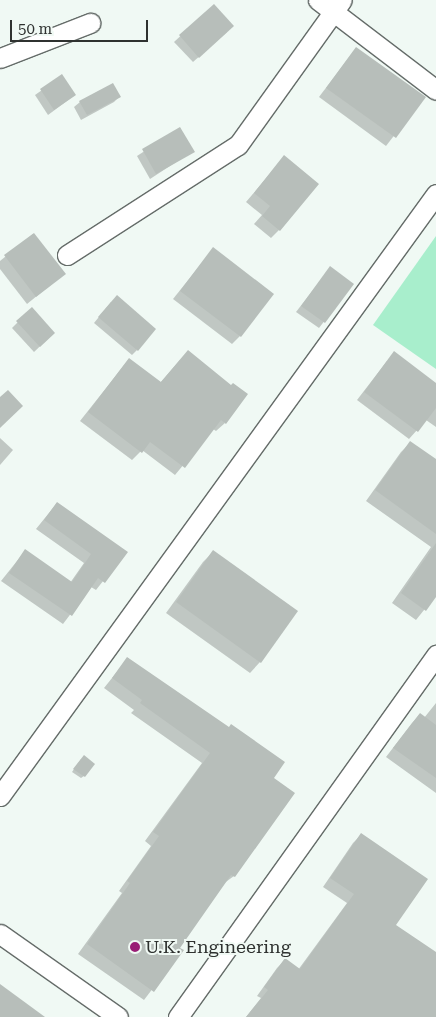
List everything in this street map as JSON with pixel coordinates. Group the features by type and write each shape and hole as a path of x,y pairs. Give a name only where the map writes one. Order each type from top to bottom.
{"street":[{"path":"318,0 338,6 436,90"},
{"path":"67,255 238,145 338,6"},
{"path":"0,58 90,23"},
{"path":"0,796 436,194"},
{"path":"178,1017 436,655"},
{"path":"0,934 118,1017"}],"green space":[{"path":"436,236 436,369 373,325"}],"building":[{"path":"214,4 234,26 199,58 179,35"},
{"path":"356,47 426,97 396,138 326,88"},
{"path":"62,74 76,95 54,110 40,89"},
{"path":"113,83 121,97 87,115 79,101"},
{"path":"180,127 195,152 156,174 142,149"},
{"path":"284,155 319,184 280,231 262,216 270,206 254,193"},
{"path":"34,233 66,274 36,297 4,255"},
{"path":"213,247 274,294 241,337 180,291"},
{"path":"330,266 354,284 325,323 301,306"},
{"path":"117,295 156,329 138,351 98,317"},
{"path":"32,307 55,333 40,347 16,321"},
{"path":"188,350 231,385 233,383 248,394 226,424 221,420 185,468 150,442 142,453 88,412 129,358 161,382"},
{"path":"394,351 436,383 436,408 418,432 364,392"},
{"path":"8,390 23,406 0,428 0,397"},
{"path":"410,441 436,459 436,534 375,490"},
{"path":"57,502 128,552 105,583 98,578 72,616 9,573 25,549 72,582 91,554 44,520"},
{"path":"436,543 436,597 426,611 401,593"},
{"path":"213,550 298,611 261,663 176,602"},
{"path":"127,657 229,727 231,724 285,762 274,778 295,793 235,877 231,875 180,948 184,950 154,992 87,944 130,883 127,881 159,836 153,832 210,753 140,703 142,700 112,678"},
{"path":"420,713 436,725 436,778 393,748"},
{"path":"84,755 95,764 85,777 73,769"},
{"path":"361,833 428,879 396,925 436,952 436,1017 246,1017 268,990 264,987 285,958 300,969 354,894 330,878"},
{"path":"0,984 45,1017 0,1017"}],"place":[{"name":"U.K. Engineering","path":"135,947"}]}
